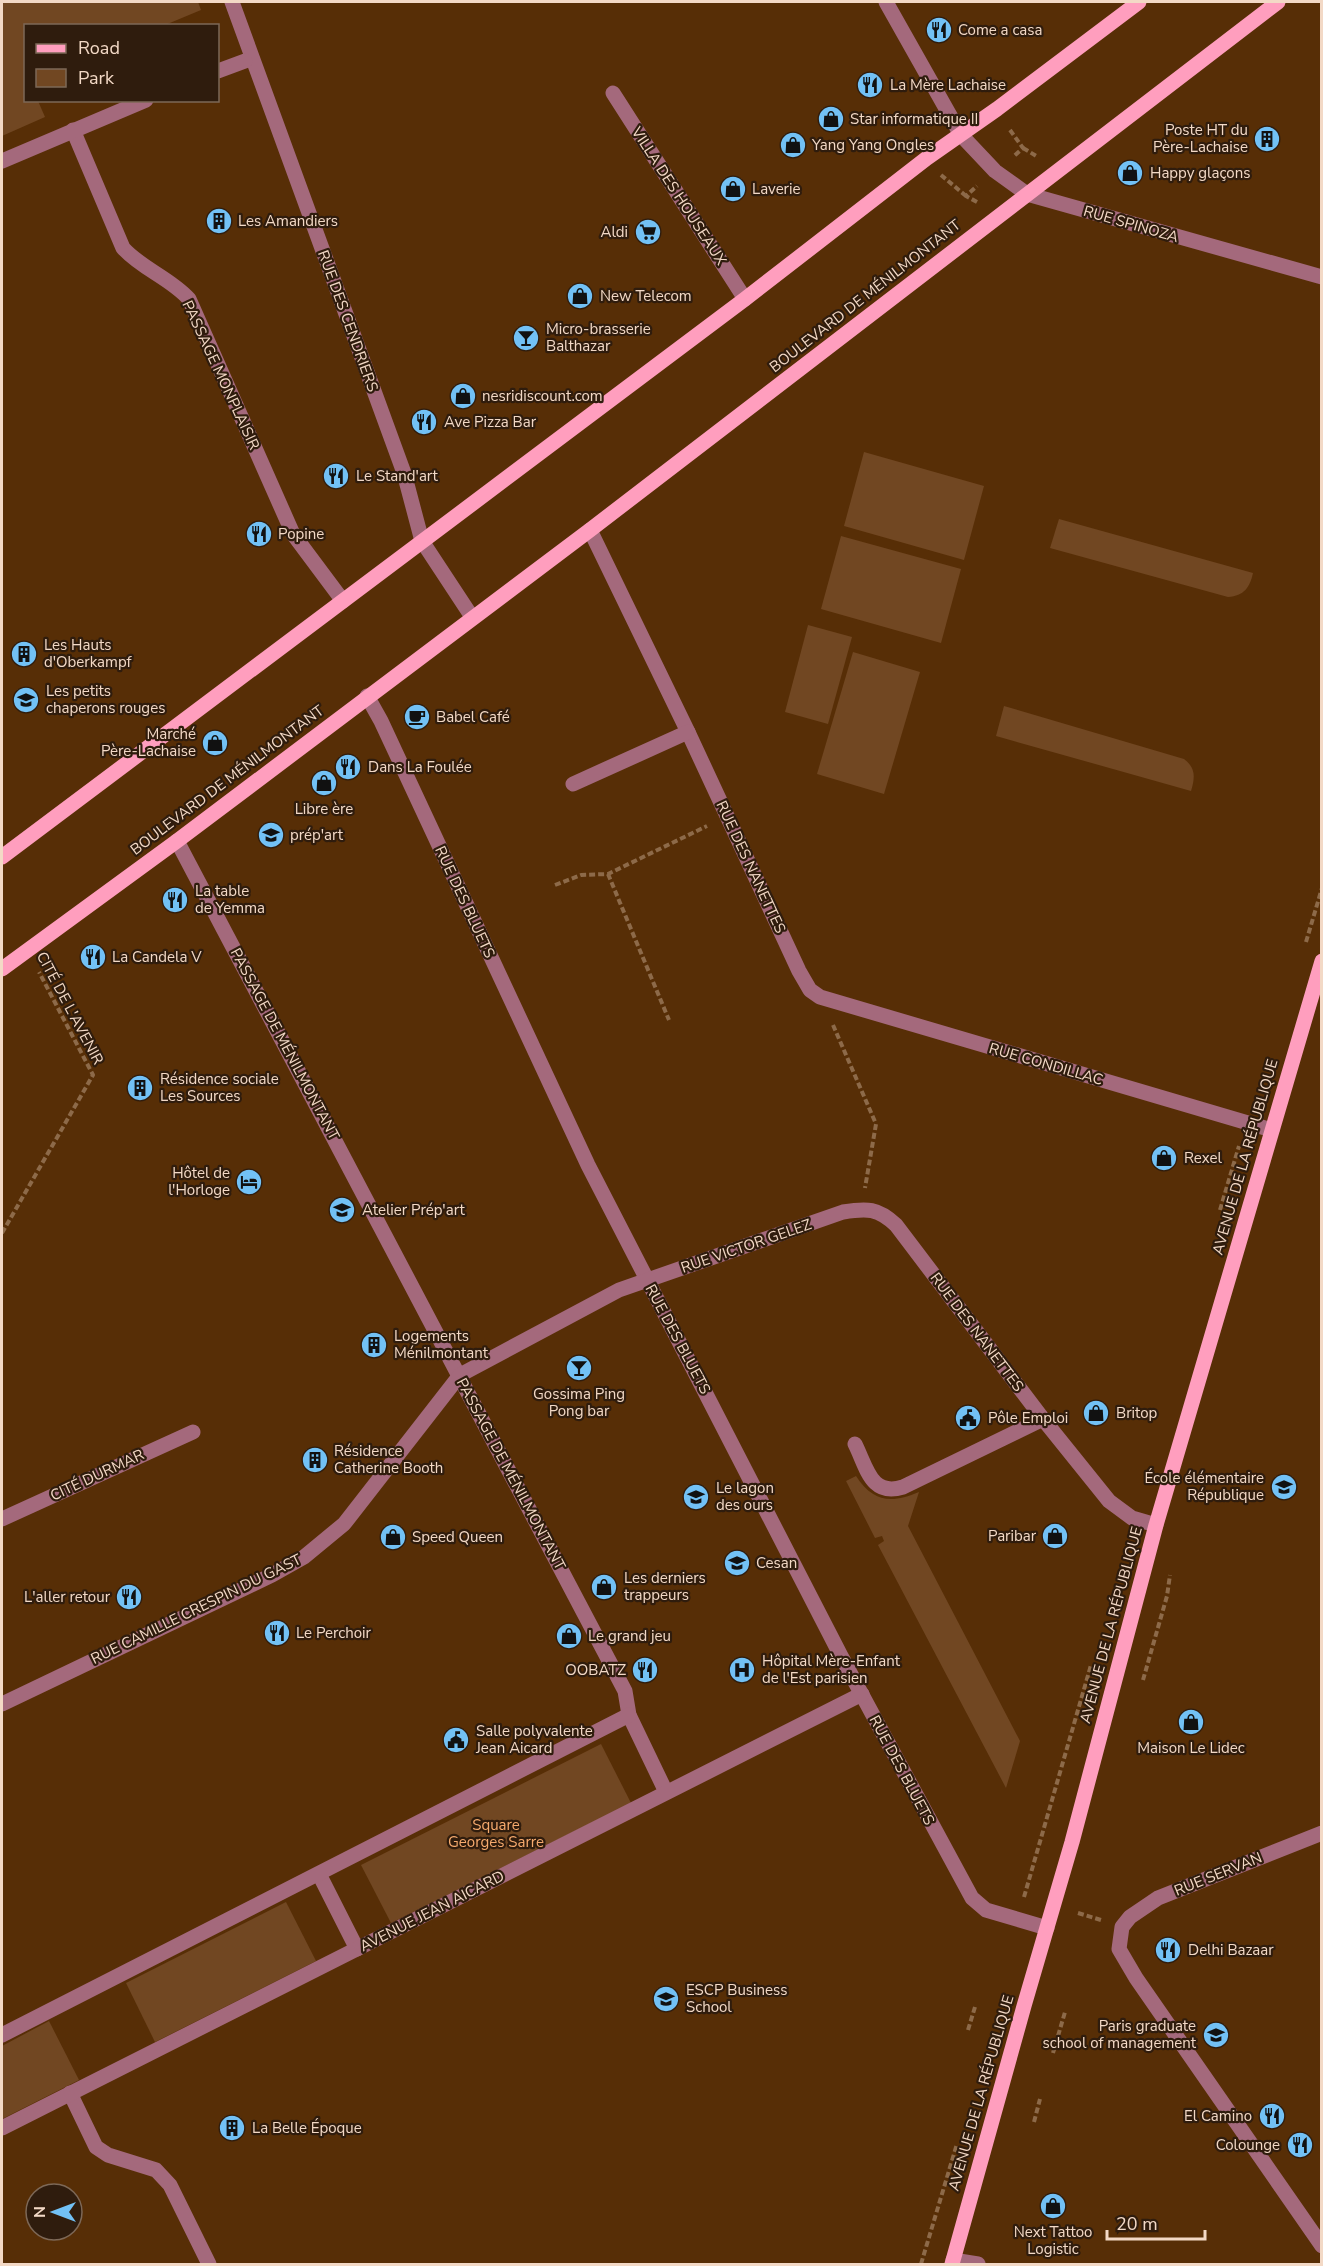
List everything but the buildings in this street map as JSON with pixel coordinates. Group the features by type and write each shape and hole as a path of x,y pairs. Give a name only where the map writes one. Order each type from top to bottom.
{"main road":[{"path":"2,857 745,299 927,158 1139,2"},
{"name":"BOULEVARD DE MÉNILMONTANT","path":"2,969 177,842 367,696 590,530 1278,2"},
{"name":"AVENUE DE LA RÉPUBLIQUE","path":"952,2262 1070,1850 1156,1525 1322,961"}],"street":[{"name":"RUE DES CENDRIERS","path":"232,2 404,473 422,541"},
{"name":"RUE SPINOZA","path":"886,2 961,135 995,171 1027,194 1322,277"},
{"path":"219,71 245,61"},
{"name":"VILLA DES HOUSEAUX","path":"613,93 745,299"},
{"path":"2,161 141,102"},
{"name":"PASSAGE MONPLAISIR","path":"73,130 123,248 131,257 180,289 189,299 293,534 343,601"},
{"name":"RUE DES NANETTES","path":"590,530 688,732 799,971 810,990 820,998"},
{"path":"422,541 472,617"},
{"name":"RUE DES BLUETS","path":"367,696 376,710 588,1165 861,1694 972,1898 986,1910 1047,1928"},
{"path":"573,784 688,732"},
{"name":"PASSAGE DE MÉNILMONTANT","path":"177,842 625,1690 629,1715 666,1792"},
{"name":"RUE CONDILLAC","path":"820,998 1272,1130"},
{"name":"RUE DES NANETTES","path":"869,1210 887,1217 896,1225 1109,1502 1132,1518 1156,1525"},
{"name":"RUE VICTOR GELEZ","path":"460,1375 619,1290 843,1212 869,1210"},
{"name":"RUE CAMILLE CRESPIN DU GAST","path":"2,1704 272,1575 304,1557 344,1524 460,1375"},
{"path":"855,1444 874,1482 882,1489 891,1491 1044,1419"},
{"name":"CITÉ DURMAR","path":"2,1519 194,1432"},
{"name":"AVENUE JEAN AICARD","path":"2,2127 861,1694"},
{"path":"2,2035 629,1715"},
{"name":"RUE SERVAN","path":"1322,1833 1143,1906 1122,1927 1119,1949 1136,1978 1322,2246"},
{"path":"319,1874 357,1949"},
{"path":"70,2093 96,2147 108,2155 156,2170 170,2185 209,2265"},
{"path":"952,2262 978,2265"}],"path":[{"path":"1010,130 1023,148 1012,157"},
{"path":"941,175 966,196 984,205"},
{"path":"966,196 980,184"},
{"path":"555,885 581,875 608,874 727,817"},
{"path":"608,874 669,1020"},
{"name":"CITÉ DE L'AVENIR","path":"2,1233 93,1075 26,951"},
{"path":"820,998 876,1124 869,1210"},
{"name":"AVENUE DE LA RÉPUBLIQUE","path":"1024,1897 1091,1664"},
{"path":"968,2030 975,2007"},
{"path":"1053,2053 1065,2012"},
{"path":"1034,2122 1040,2099"}],"green space":[{"path":"2,2 198,2 201,10 167,24 24,24 24,102 38,102 45,117 2,136"},
{"path":"864,452 984,486 964,560 844,526"},
{"path":"1059,519 1253,573 1252,578 1242,593 1228,597 1050,548"},
{"path":"841,536 961,569 941,643 821,609"},
{"path":"808,625 852,637 828,724 785,712"},
{"path":"853,652 920,672 884,794 817,774"},
{"path":"1004,706 1184,759 1191,766 1194,774 1191,791 996,736"},
{"path":"856,1476 869,1491 883,1498 900,1498 919,1492 908,1526 1020,1741 1006,1788 878,1545 884,1541 882,1536 875,1538 846,1481"},
{"name":"Square Georges Sarre","path":"601,1744 631,1803 391,1923 361,1865"},
{"path":"286,1902 316,1961 155,2042 126,1983"},
{"path":"49,2021 79,2080 2,2119 2,2046"}],"place":[{"name":"Come a casa","path":"939,30"},
{"name":"La Mère Lachaise","path":"870,85"},
{"name":"Star informatique II","path":"831,119"},
{"name":"Poste HT du Père-Lachaise","path":"1267,139"},
{"name":"Yang Yang Ongles","path":"793,145"},
{"name":"Happy glaçons","path":"1130,173"},
{"name":"Laverie","path":"733,189"},
{"name":"Les Amandiers","path":"219,221"},
{"name":"Aldi","path":"648,232"},
{"name":"New Telecom","path":"580,296"},
{"name":"Micro-brasserie Balthazar","path":"526,338"},
{"name":"nesridiscount.com","path":"463,396"},
{"name":"Ave Pizza Bar","path":"424,422"},
{"name":"Le Stand'art","path":"336,476"},
{"name":"Popine","path":"259,534"},
{"name":"Les Hauts d'Oberkampf","path":"24,654"},
{"name":"Les petits chaperons rouges","path":"26,700"},
{"name":"Babel Café","path":"417,717"},
{"name":"Marché Père-Lachaise","path":"215,743"},
{"name":"Dans La Foulée","path":"348,767"},
{"name":"Libre ère","path":"324,783"},
{"name":"prép'art","path":"271,835"},
{"name":"La table de Yemma","path":"175,900"},
{"name":"La Candela V","path":"93,957"},
{"name":"Résidence sociale Les Sources","path":"140,1088"},
{"name":"Rexel","path":"1164,1158"},
{"name":"Hôtel de l'Horloge","path":"249,1182"},
{"name":"Atelier Prép'art","path":"342,1210"},
{"name":"Logements Ménilmontant","path":"374,1345"},
{"name":"Gossima Ping Pong bar","path":"579,1368"},
{"name":"Britop","path":"1096,1413"},
{"name":"Pôle Emploi","path":"968,1418"},
{"name":"Résidence Catherine Booth","path":"315,1460"},
{"name":"École élémentaire République","path":"1284,1487"},
{"name":"Le lagon des ours","path":"696,1497"},
{"name":"Paribar","path":"1055,1536"},
{"name":"Speed Queen","path":"393,1537"},
{"name":"Cesan","path":"737,1563"},
{"name":"Les derniers trappeurs","path":"604,1587"},
{"name":"L'aller retour","path":"129,1597"},
{"name":"Le Perchoir","path":"277,1633"},
{"name":"Le grand jeu","path":"569,1636"},
{"name":"OOBATZ","path":"645,1670"},
{"name":"Hôpital Mère-Enfant de l'Est parisien","path":"742,1670"},
{"name":"Maison Le Lidec","path":"1191,1722"},
{"name":"Salle polyvalente Jean Aicard","path":"456,1740"},
{"name":"Delhi Bazaar","path":"1168,1950"},
{"name":"ESCP Business School","path":"666,1999"},
{"name":"Paris graduate school of management","path":"1216,2035"},
{"name":"El Camino","path":"1272,2116"},
{"name":"La Belle Époque","path":"232,2128"},
{"name":"Colounge","path":"1300,2145"},
{"name":"Next Tattoo Logistic","path":"1053,2206"}]}
